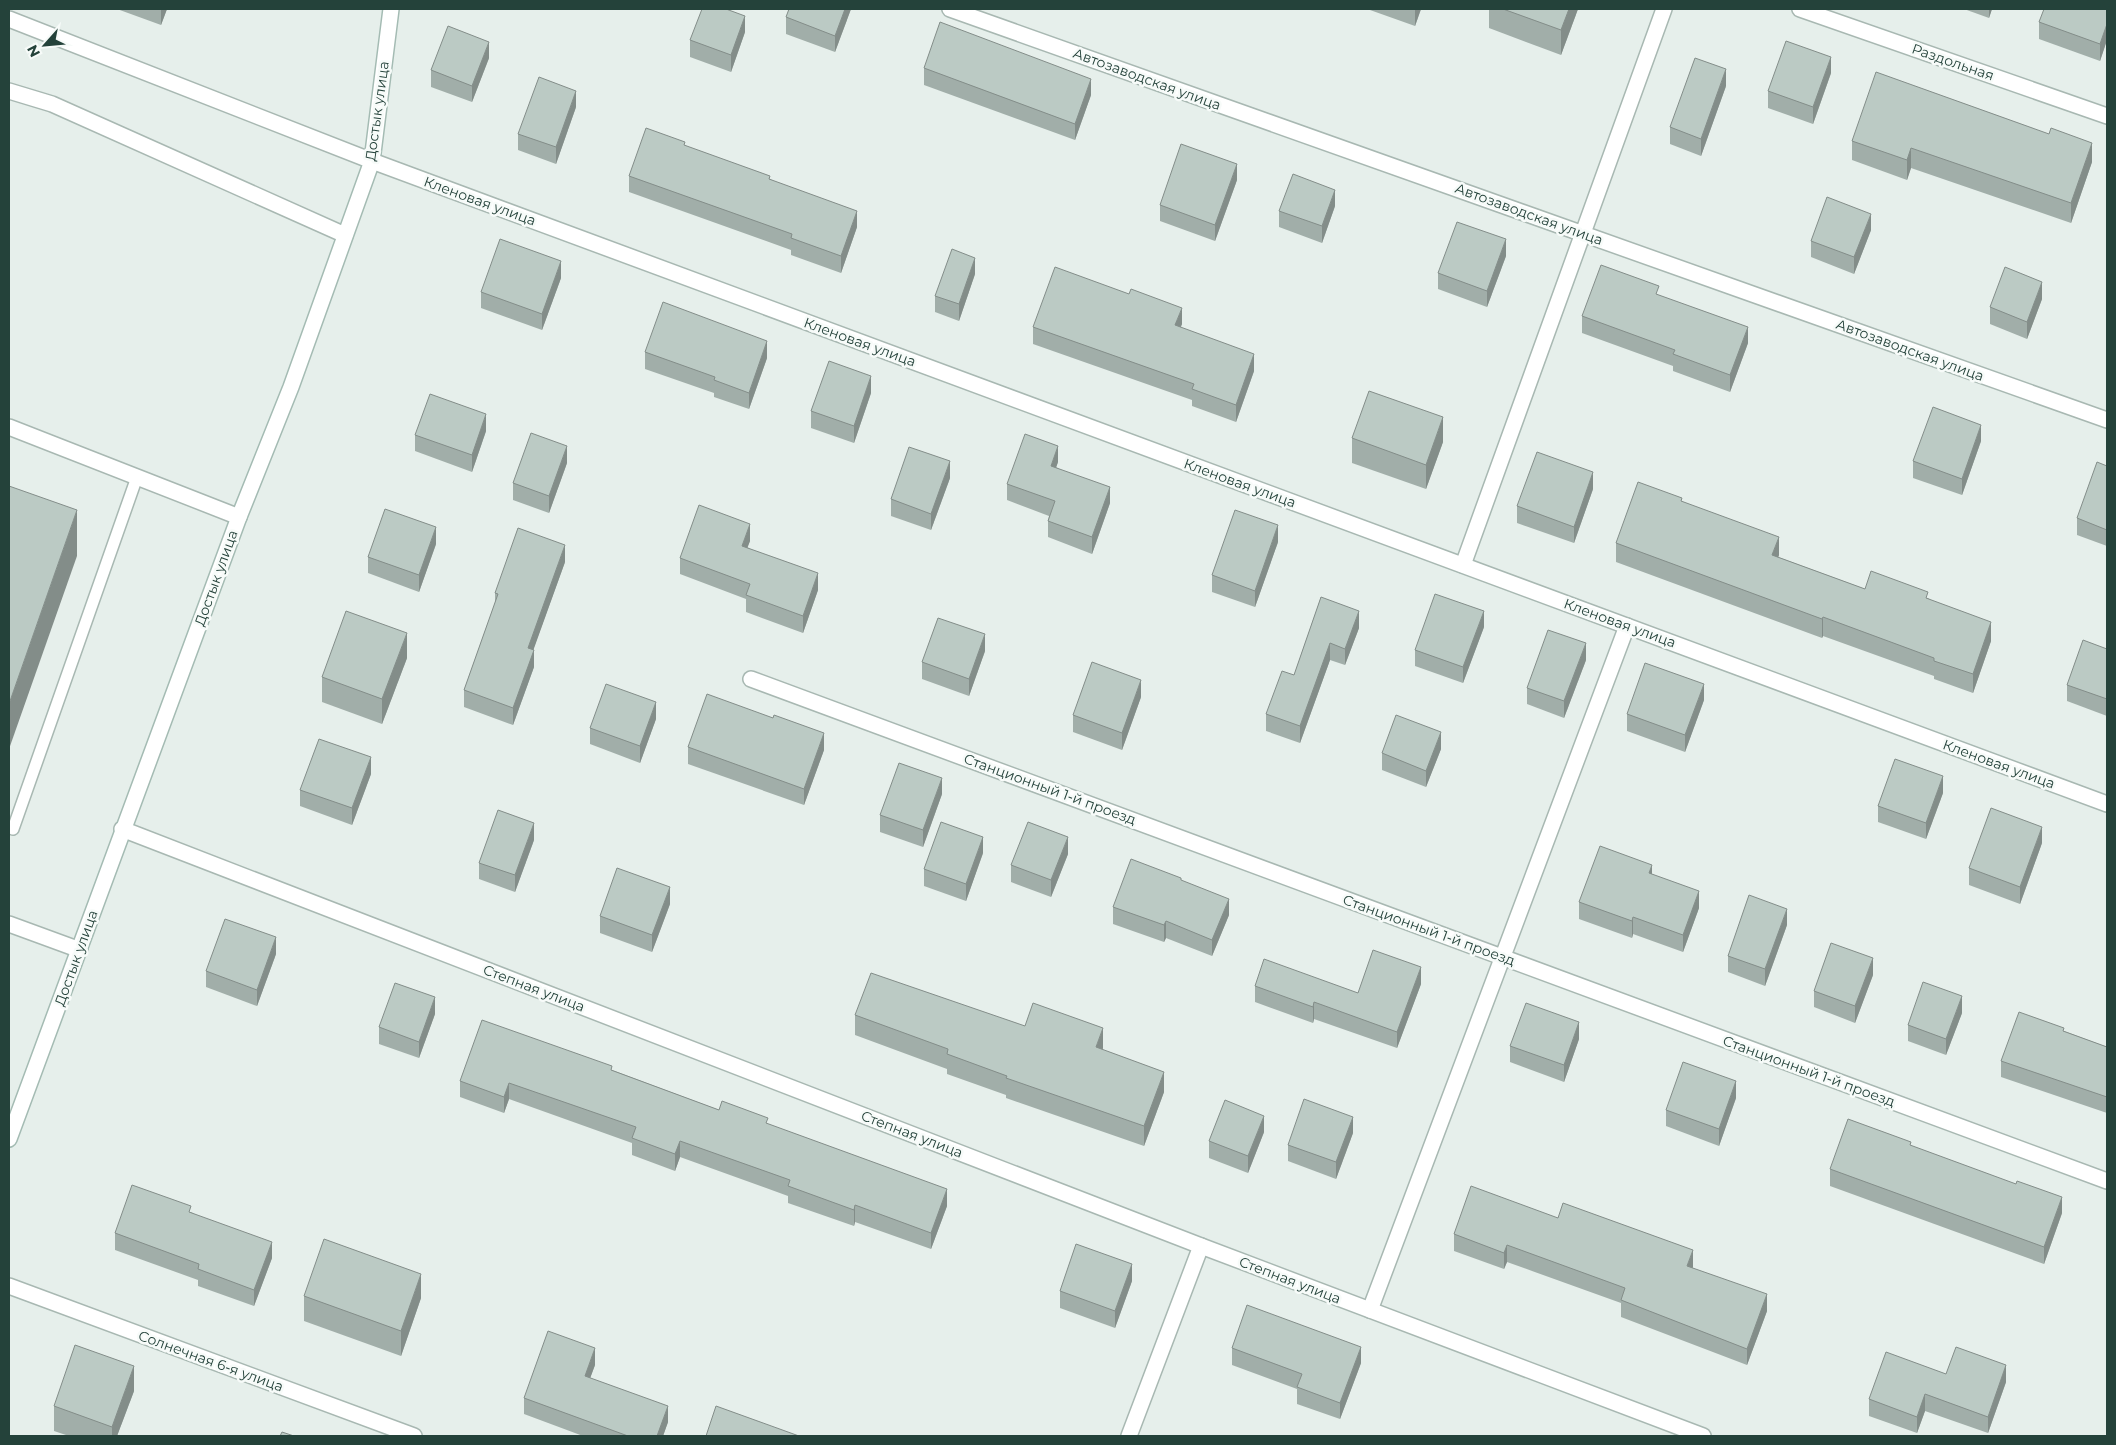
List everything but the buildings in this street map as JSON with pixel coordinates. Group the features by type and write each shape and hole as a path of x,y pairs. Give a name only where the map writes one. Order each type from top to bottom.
{"street":[{"name":"Достык улица","path":"9,1139 80,950 122,829 239,517 291,387 344,235 372,162 391,9"},
{"name":"Автозаводская улица","path":"950,9 2107,420"},
{"path":"1463,565 1664,9"},
{"name":"Раздольная","path":"1800,9 2107,116"},
{"name":"Кленовая улица","path":"9,19 372,162 2107,804"},
{"path":"9,91 52,104 344,235"},
{"path":"9,427 239,517"},
{"path":"1370,1310 1627,626"},
{"name":"Станционный 1-й проезд","path":"751,679 2107,1181"},
{"name":"Степная улица","path":"122,829 1202,1246 1703,1436"},
{"path":"9,924 80,950"},
{"path":"1129,1436 1202,1246"},
{"name":"Солнечная 6-я улица","path":"9,1286 414,1436"}],"lane":[{"path":"9,827 12,829 137,477"}]}
